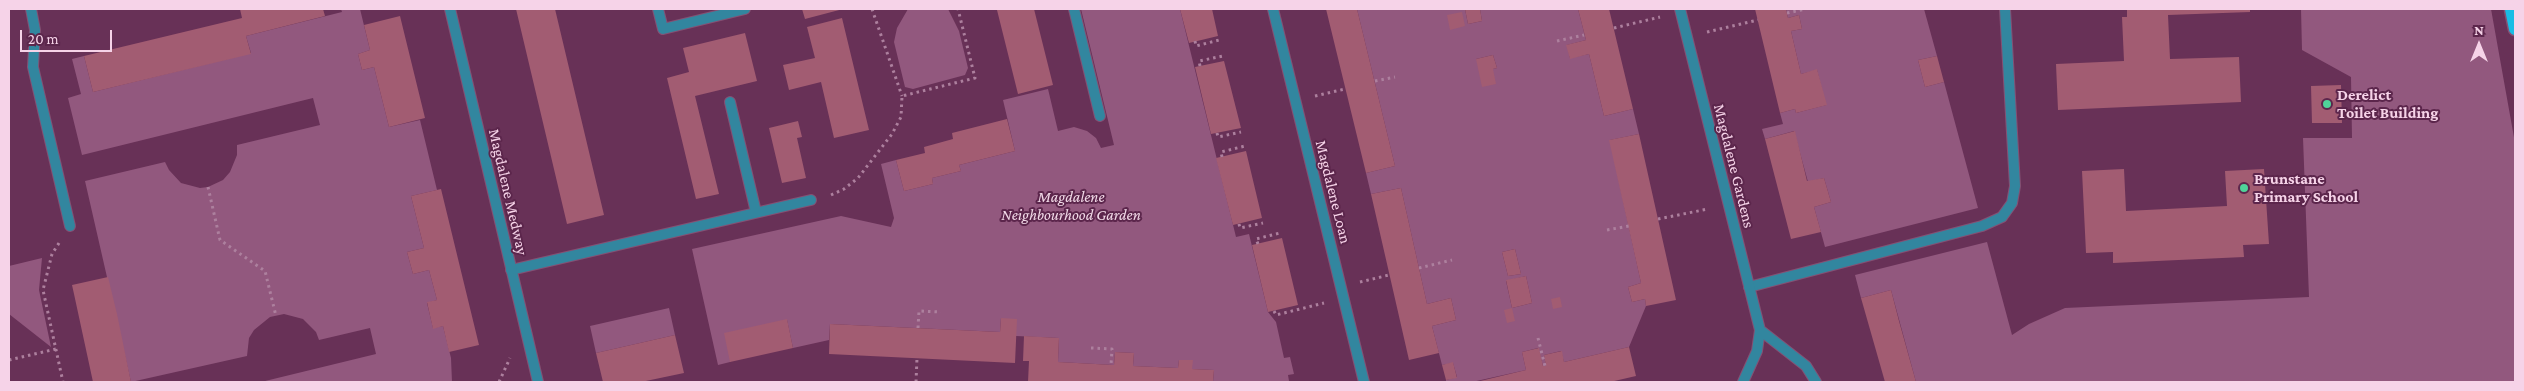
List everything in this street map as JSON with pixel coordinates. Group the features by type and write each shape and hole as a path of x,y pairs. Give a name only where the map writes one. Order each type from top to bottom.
{"main road":[{"path":"2511,9 2515,29"}],"street":[{"path":"31,9 35,30 33,67 70,226"},
{"name":"Magdalene Medway","path":"450,9 538,382"},
{"path":"658,9 663,29 745,9"},
{"path":"1074,9 1100,116"},
{"name":"Magdalene Loan","path":"1273,9 1364,382"},
{"path":"1749,287 1982,226 2002,217 2012,203 2015,186 2005,9"},
{"name":"Magdalene Gardens","path":"1680,11 1760,330 1757,351 1743,382"},
{"path":"730,102 756,212"},
{"path":"511,270 811,200"},
{"path":"1760,330 1806,366 1816,382"}],"path":[{"path":"811,200 844,189 858,178 897,126 902,96 872,9"},
{"path":"902,96 975,78 958,9"},
{"path":"1787,13 1806,9"},
{"path":"1614,28 1680,11"},
{"path":"1687,37 1758,20"},
{"path":"1557,41 1584,35"},
{"path":"1195,41 1196,46 1219,40"},
{"path":"1200,66 1199,61 1223,56"},
{"path":"1375,81 1395,77"},
{"path":"1295,100 1345,88"},
{"path":"1217,133 1218,137 1242,132"},
{"path":"1222,157 1221,152 1245,146"},
{"path":"208,187 220,240 265,271 276,316"},
{"path":"1658,219 1728,204"},
{"path":"1238,224 1240,228 1263,223"},
{"path":"63,382 43,290 52,254 70,226"},
{"path":"1607,230 1628,226"},
{"path":"1258,244 1256,239 1280,233"},
{"path":"1419,268 1452,260"},
{"path":"1340,286 1389,275"},
{"path":"1274,311 1276,315 1299,309"},
{"path":"918,328 919,311 941,312"},
{"path":"1538,338 1545,366"},
{"path":"1091,348 1112,349 1111,365"},
{"path":"9,360 56,349"},
{"path":"916,382 917,358"}],"green space":[{"path":"341,9 360,9 370,50 358,54 362,70 374,67 389,127 420,120 437,190 411,196 424,248 407,252 413,274 429,270 437,300 427,303 433,328 443,326 451,358 452,382 261,382 376,354 370,328 319,340 316,332 303,319 284,314 270,317 254,330 249,338 247,356 131,382 85,181 165,162 169,170 181,183 200,188 208,187 223,180 230,172 237,155 237,145 320,125 313,98 82,155 68,98 81,94 72,59 84,56 93,92 251,53 246,36 342,12"},
{"path":"908,9 948,9 959,31 968,68 965,75 913,89 905,87 894,42 897,28"},
{"name":"Magdalene Neighbourhood Garden","path":"1081,9 1180,9 1236,237 1249,234 1268,312 1276,322 1284,358 1290,357 1294,374 1288,375 1289,381 1213,382 1214,370 1192,369 1192,360 1179,360 1178,368 1133,366 1134,353 1115,352 1114,365 1058,362 1059,338 1016,336 1001,318 1000,332 830,324 829,340 793,348 787,320 730,362 718,365 692,249 841,216 891,227 894,218 881,164 896,160 904,191 933,184 932,178 961,171 959,165 1015,151 1003,100 1048,89 1058,131 1074,127 1087,131 1096,138 1101,148 1114,145"},
{"path":"1357,9 1465,9 1468,24 1482,21 1480,9 1578,9 1586,40 1567,45 1570,58 1589,54 1604,116 1633,109 1639,134 1610,140 1641,283 1628,287 1632,302 1645,299 1646,306 1629,347 1564,362 1561,351 1544,355 1546,366 1543,366 1538,348 1522,352 1526,370 1472,382 1446,382 1446,380 1457,377 1453,363 1442,365 1432,326 1456,320 1451,298 1427,304 1401,188 1371,194 1366,173 1395,166","holes":["1493,55 1497,68 1493,69 1476,59","1515,249 1521,274 1508,276 1502,252","1526,276 1532,303 1512,308 1506,281"]},
{"path":"1786,9 1924,9 1937,56 1918,60 1925,87 1944,82 1978,208 1825,247 1814,207 1831,202 1824,178 1808,182 1794,131 1765,139 1762,129 1783,124 1780,113 1795,109 1796,113 1826,105 1817,70 1801,74 1791,31 1802,29 1799,15 1788,18"},
{"path":"2301,9 2491,9 2515,143 2515,382 1916,382 1891,290 1861,298 1855,275 1987,242 2012,335 2029,324 2065,308 2309,297 2303,138 2352,138 2351,77 2302,50"},
{"path":"42,258 39,290 51,347 9,314 9,266"},
{"path":"669,308 675,335 596,353 590,326"}],"building":[{"path":"240,9 323,9 325,16 246,36 251,54 93,92 84,56 242,18"},
{"path":"516,9 555,9 604,215 567,224"},
{"path":"802,9 843,9 805,19"},
{"path":"1034,9 1053,85 1018,94 997,10"},
{"path":"1180,9 1212,9 1218,36 1189,43"},
{"path":"1326,9 1357,9 1395,166 1366,173"},
{"path":"1465,9 1480,9 1482,21 1468,24"},
{"path":"1578,9 1609,9 1633,109 1604,116 1589,54 1570,59 1566,45 1586,40"},
{"path":"1755,9 1786,9 1788,18 1799,15 1802,29 1791,31 1801,74 1817,69 1827,105 1796,113 1795,109 1780,113"},
{"path":"2127,9 2250,9 2250,12 2168,15 2170,59 2239,57 2241,102 2058,110 2056,64 2124,61 2122,17 2127,17"},
{"path":"1462,12 1465,26 1450,30 1447,15"},
{"path":"400,16 425,118 389,127 374,67 362,70 358,54 370,50 364,25"},
{"path":"842,18 869,130 834,138 821,82 789,90 783,65 815,58 807,27"},
{"path":"745,33 757,81 695,96 719,194 696,199 667,78 689,72 683,48"},
{"path":"1493,55 1497,68 1493,69 1496,84 1482,87 1476,59"},
{"path":"1937,56 1944,82 1925,87 1918,60"},
{"path":"1224,61 1241,128 1211,134 1195,67"},
{"name":"Derelict Toilet Building","path":"2341,85 2342,123 2312,123 2311,86"},
{"path":"1007,119 1015,151 959,165 961,171 932,178 933,184 904,191 896,160 925,153 924,147 953,139 952,133"},
{"path":"798,121 802,137 797,138 806,178 782,183 769,128"},
{"path":"1795,131 1807,181 1824,178 1831,202 1814,207 1821,232 1791,239 1765,139"},
{"path":"1639,134 1676,300 1646,306 1645,299 1632,302 1628,287 1641,283 1609,140"},
{"path":"1246,151 1262,218 1233,225 1216,158"},
{"path":"2124,169 2126,211 2227,206 2225,171 2264,169 2269,244 2243,245 2244,257 2113,263 2113,252 2086,253 2082,171"},
{"path":"1401,188 1427,304 1451,298 1456,320 1432,326 1439,353 1409,360 1371,194"},
{"path":"441,189 479,345 449,352 443,326 433,329 427,302 437,300 429,270 413,274 407,252 424,248 411,196"},
{"path":"1282,238 1298,305 1268,312 1252,245"},
{"path":"1515,249 1521,274 1508,276 1502,252"},
{"path":"1526,276 1532,303 1512,308 1506,280"},
{"path":"108,277 131,382 93,382 72,285"},
{"path":"1891,290 1916,382 1885,382 1861,298"},
{"path":"1560,297 1562,307 1553,309 1551,299"},
{"path":"1512,308 1515,321 1507,323 1504,310"},
{"path":"1001,318 1017,319 1015,363 829,354 830,324 1000,332"},
{"path":"787,319 793,348 730,362 724,333"},
{"path":"675,335 684,373 641,382 603,382 596,353"},
{"path":"1024,336 1059,338 1058,362 1114,365 1115,352 1134,353 1133,366 1178,368 1179,360 1193,360 1192,369 1214,370 1213,382 1028,382 1029,361 1023,361"},
{"path":"1629,347 1636,376 1610,382 1476,382 1526,370 1522,352 1539,348 1543,366 1546,366 1544,355 1562,351 1564,362"},
{"path":"1453,362 1457,378 1446,380 1442,365"}],"place":[{"name":"Derelict Toilet Building","path":"2327,104"},
{"name":"Brunstane Primary School","path":"2244,188"}]}
